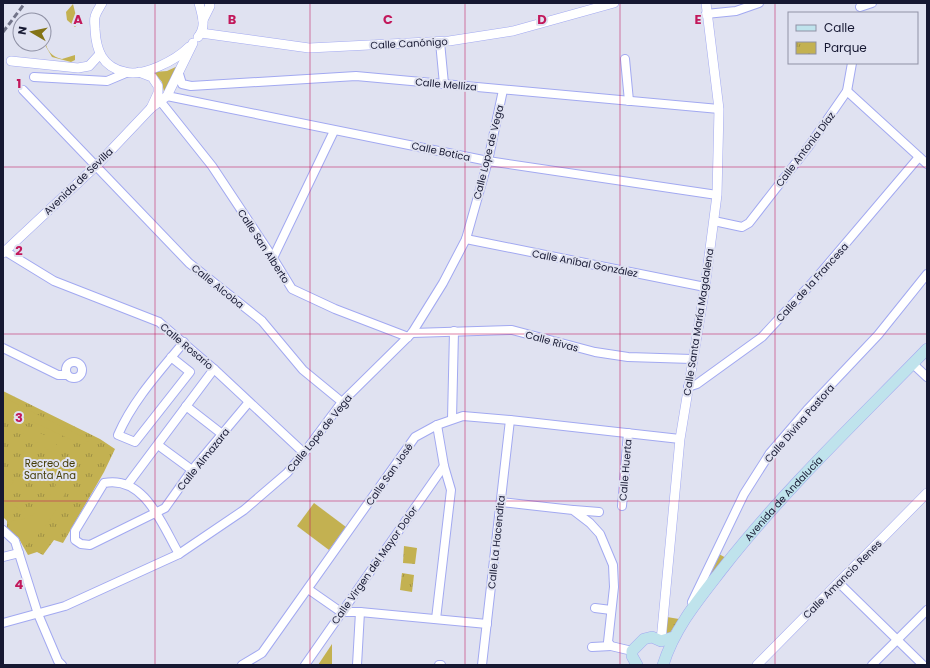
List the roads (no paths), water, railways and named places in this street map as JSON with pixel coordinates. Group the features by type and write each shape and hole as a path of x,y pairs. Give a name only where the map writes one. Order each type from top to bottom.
{"main road":[{"name":"Avenida de Andalucía","path":"662,665 674,637 688,612 755,527 927,349"},
{"path":"637,665 632,656 632,651 644,638 652,637 661,641 674,637"}],"street":[{"path":"102,3 95,16 96,47 100,54 112,66 126,73"},
{"path":"199,3 203,20"},
{"path":"34,76 107,81 126,73 139,72 160,66 182,54 201,34 203,20 210,6 209,3"},
{"name":"Calle Canónigo","path":"201,34 309,48 440,42 513,31 614,3"},
{"name":"Calle Santa María Magdalena","path":"661,641 680,439 705,287 717,195 719,108 706,14 706,3"},
{"path":"706,14 736,11 759,3"},
{"path":"859,8 872,3"},
{"path":"440,42 444,84"},
{"name":"Avenida de Sevilla","path":"4,252 96,166 151,108 164,99 179,74 193,43"},
{"path":"11,61 78,68 89,66 100,54"},
{"path":"625,60 629,101"},
{"name":"Calle Antonia Díaz","path":"714,221 742,227 749,223 800,158 847,91 852,64"},
{"name":"Avenida de Sevilla","path":"139,72 152,77 158,86 158,93 151,108"},
{"name":"Calle Melliza","path":"179,74 182,84 191,86 356,76 719,108"},
{"name":"Calle Alcoba","path":"23,90 189,262 262,321 303,370 342,402"},
{"name":"Calle Lope de Vega","path":"3,623 65,606 179,554 244,510 287,473 342,402 410,335 443,284 466,239 488,161 503,90"},
{"path":"847,91 927,164"},
{"name":"Calle Botica","path":"164,99 488,161 717,195"},
{"name":"Calle San Alberto","path":"164,99 212,166 274,258 292,289 335,310 410,335"},
{"path":"274,258 334,131"},
{"name":"Calle de la Francesa","path":"688,387 697,384 762,337 812,283 919,157"},
{"name":"Calle Aníbal González","path":"466,239 705,287"},
{"name":"Calle Rosario","path":"4,252 54,281 159,322 214,369 304,453"},
{"name":"Calle Divina Pastora","path":"688,612 744,494 770,453 807,410 878,335 927,274"},
{"name":"Calle Rivas","path":"410,335 454,331 512,330 595,352 628,357 692,359"},
{"path":"452,419 454,331"},
{"path":"171,357 190,372 135,442 118,435 126,417 171,357 184,342"},
{"path":"3,348 58,375 68,375"},
{"path":"913,364 927,377"},
{"path":"179,554 149,500 128,484 214,369"},
{"name":"Calle Almazara","path":"128,484 112,481 104,483 75,531 75,540 82,544 90,545 165,508 192,470 249,402"},
{"path":"186,406 222,434"},
{"name":"Calle San José","path":"242,665 262,653 415,437 437,425 463,416 680,439"},
{"name":"Calle La Hacendita","path":"482,665 510,420"},
{"path":"436,619 451,490 444,466 437,425"},
{"name":"Calle Huerta","path":"622,506 628,433"},
{"path":"158,445 192,470"},
{"name":"Calle Virgen del Mayor Dolor","path":"305,665 444,466"},
{"name":"Calle Amancio Renes","path":"757,665 927,493"},
{"path":"501,502 599,512"},
{"path":"573,510 590,523 600,534 614,565 614,588 608,642 611,646"},
{"path":"3,530 15,541 38,614 58,661 62,665"},
{"path":"3,557 20,553"},
{"path":"839,583 922,665"},
{"path":"308,589 341,612 360,612 487,624"},
{"path":"596,608 611,610"},
{"path":"872,665 927,610"},
{"path":"356,665 360,612"},
{"path":"592,647 611,646 632,651"}],"railway":[{"path":"3,32 25,3"}],"park label":[{"name":"Recreo de Santa Ana","path":"50,468"}]}
